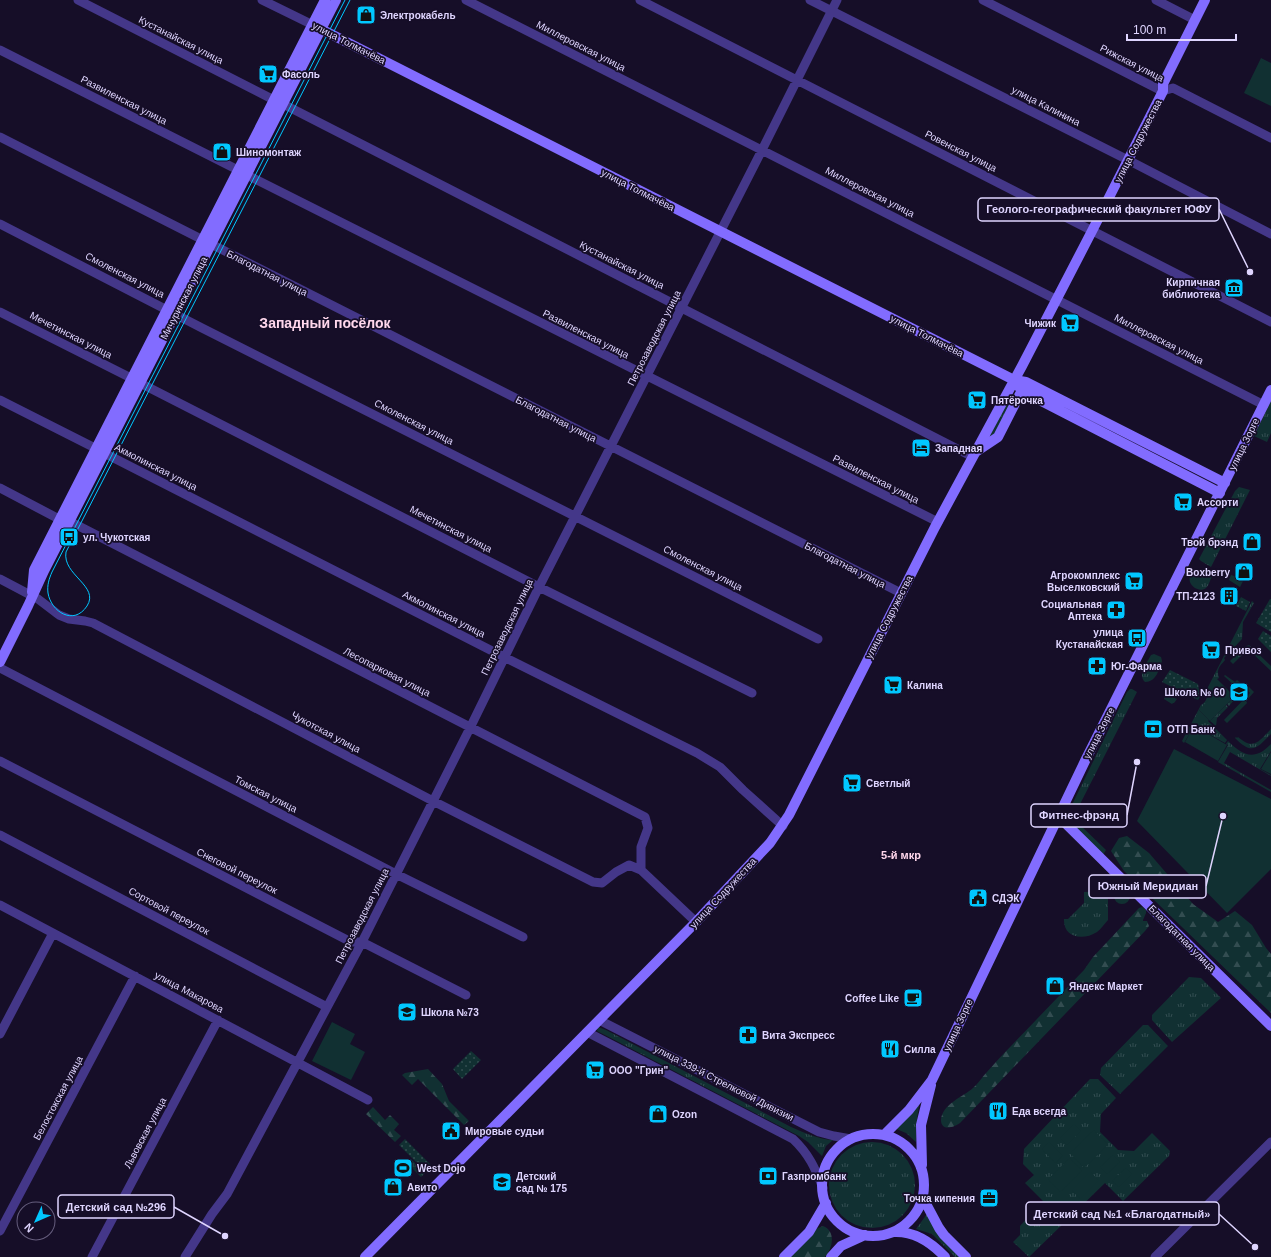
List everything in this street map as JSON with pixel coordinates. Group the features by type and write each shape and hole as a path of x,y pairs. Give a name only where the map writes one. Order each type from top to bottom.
{"street":[{"name":"Кустанайская улица","path":"78,0 681,308 974,455"},
{"name":"улица Толмачёва","path":"262,0 1014,380 1220,493"},
{"name":"Мичуринская улица","path":"317,27 325,0"},
{"name":"Мичуринская улица","path":"0,662 32,596 34,570 64,520 100,451 317,27 336,0"},
{"name":"Миллеровская улица","path":"466,0 1264,405"},
{"name":"Ровенская улица","path":"640,0 1271,322"},
{"name":"улица Калинина","path":"810,0 1128,160 1271,234"},
{"name":"Петрозаводская улица","path":"185,1257 212,1214 227,1194 362,942 539,587 721,232 837,0"},
{"name":"Рижская улица","path":"983,0 1163,91 1173,88 1271,138"},
{"path":"1156,0 1195,20"},
{"name":"улица Содружества","path":"365,1257 696,922 770,843 783,826 901,593 1092,231 1163,91 1163,84 1205,0"},
{"name":"Развиленская улица","path":"0,50 938,522"},
{"name":"Благодатная улица","path":"0,137 901,593"},
{"name":"Смоленская улица","path":"0,224 818,639"},
{"name":"Мечетинская улица","path":"0,312 539,587 752,693"},
{"path":"1022,366 1024,386"},
{"name":"улица Толмачёва","path":"1024,386 1225,483"},
{"name":"улица Содружества","path":"974,455 998,437 1024,386"},
{"name":"улица Зорге","path":"922,1170 921,1125 932,1080 1058,816 1271,390"},
{"name":"Акмолинская улица","path":"0,400 504,657 696,753 720,767 783,826"},
{"name":"Лесопарковая улица","path":"0,488 645,817 648,828 641,847 641,870"},
{"name":"Чукотская улица","path":"0,579 32,596 59,615 69,619 93,623 433,801 593,882 602,883 616,872 629,865 641,870"},
{"name":"Томская улица","path":"0,668 396,874 523,937"},
{"name":"Снеговой переулок","path":"0,761 351,942 362,942 466,996"},
{"name":"Благодатная улица","path":"1058,816 1271,1026"},
{"name":"Сортовой переулок","path":"0,834 327,1007"},
{"path":"641,870 696,922"},
{"name":"улица Макарова","path":"0,905 136,976 297,1064 368,1100"},
{"path":"0,1034 53,933"},
{"name":"Белостокская улица","path":"0,1231 136,976"},
{"name":"Львовская улица","path":"92,1257 218,1020"},
{"name":"улица 339-й Стрелковой Дивизии","path":"599,1020 819,1132 850,1139"},
{"name":"улица 339-й Стрелковой Дивизии","path":"587,1032 793,1140 808,1155 822,1188"},
{"name":"улица Зорге","path":"884,1135 909,1110 932,1080"},
{"path":"861,1135 884,1135 901,1142 914,1154 922,1170 924,1184 923,1198 917,1212 907,1224 894,1232 879,1236 865,1235 852,1231 841,1224 832,1215 826,1203 822,1188 824,1174 829,1160 838,1148 850,1139 861,1135"},
{"path":"1155,1257 1271,1142"},
{"path":"923,1198 944,1235 966,1257"},
{"path":"784,1257 809,1232 826,1203"},
{"path":"894,1232 908,1233 921,1238 945,1257"},
{"path":"831,1257 841,1246 865,1235"}],"green space":[{"path":"1261,58 1271,63 1271,106 1244,93"},
{"path":"1017,392 999,431 989,437 1009,397"},
{"path":"1271,401 1271,433 1267,442 1254,436"},
{"path":"1239,487 1250,490 1211,567 1199,559 1235,491"},
{"path":"1197,569 1205,571 1212,576 1209,584 1203,590 1195,588 1190,582 1192,573"},
{"path":"1231,575 1243,581 1240,587 1229,580"},
{"path":"1241,597 1250,602 1246,611 1236,606"},
{"path":"1271,599 1271,632 1256,623"},
{"path":"1252,601 1254,603 1243,622 1242,639 1224,658 1225,660 1218,670 1219,678 1217,679 1234,696 1234,700 1229,706 1227,704 1231,700 1199,710 1227,740 1225,743 1194,726 1184,743 1182,741 1201,705 1206,700 1207,689"},
{"path":"1263,631 1271,636 1271,652 1258,639"},
{"path":"1249,645 1271,666 1271,671 1248,649 1233,664 1230,661 1244,647"},
{"path":"1154,654 1161,657 1162,661 1154,678 1145,682 1142,672 1151,655"},
{"path":"1170,670 1198,684 1200,697 1198,700 1162,682"},
{"path":"1225,675 1235,682 1237,680 1247,688 1249,687 1254,692 1246,701 1247,703 1227,723 1224,720 1250,693 1240,683 1234,685 1224,676"},
{"path":"1130,689 1137,692 1075,814 1078,823 1106,850 1103,855 1067,819 1067,815 1127,692"},
{"path":"1219,689 1231,700 1210,721 1199,710"},
{"path":"1166,694 1177,699 1172,704 1164,699"},
{"path":"1226,705 1228,707 1217,718 1216,726 1210,721"},
{"path":"1194,726 1227,745 1218,761 1185,742"},
{"path":"1271,729 1271,734 1254,748 1246,747 1235,738 1238,737 1252,744 1256,743"},
{"path":"1228,741 1239,750 1249,754 1260,753 1271,744 1271,751 1260,769 1271,776 1230,752 1224,763 1271,790 1271,792 1218,762 1228,745 1226,744"},
{"path":"1174,749 1271,799 1271,869 1227,913 1137,821"},
{"path":"1271,752 1271,774 1261,769"},
{"path":"1127,836 1149,853 1193,904 1218,922 1235,911 1252,925 1271,954 1271,1013 1124,871 1111,851 1119,838"},
{"path":"1119,888 1125,888 1130,893 1128,902 1125,904 1119,904 1114,899 1114,893"},
{"path":"1108,891 1108,920 1101,928 1092,935 1080,937 1070,934 1065,925 1064,919 1068,919 1084,903 1084,892"},
{"path":"1142,907 1146,910 1143,921 1147,921 1149,926 1145,931 960,1123 949,1128 943,1126 941,1120 942,1114 949,1105 975,1086 1002,1055 1084,970 1093,957 1139,908"},
{"path":"1189,977 1201,978 1221,998 1172,1042 1152,1020 1152,1015"},
{"path":"332,1022 355,1034 350,1044 365,1052 351,1080 312,1061"},
{"path":"1143,1025 1148,1025 1168,1046 1120,1094 1100,1075 1101,1068"},
{"path":"598,1027 791,1127 817,1137 833,1140 826,1146 822,1156 808,1142 799,1136 597,1031"},
{"path":"471,1051 481,1060 462,1079 453,1069"},
{"path":"428,1069 442,1084 449,1101 469,1121 464,1125 418,1079 412,1085 402,1075 405,1073"},
{"path":"1090,1079 1098,1079 1116,1098 1101,1114 1100,1132 1118,1150 1134,1151 1152,1133 1170,1151 1169,1156 1123,1201 1105,1183 1029,1257 1013,1242 1020,1235 1020,1226 1043,1201 1025,1183 1034,1175 1023,1164 1024,1149"},
{"path":"919,1105 916,1127 916,1142 906,1133 894,1128"},
{"path":"373,1107 385,1120 390,1115 399,1124 394,1130 401,1136 395,1142 366,1114"},
{"path":"1074,1124 1081,1131 1067,1145 1060,1138"},
{"path":"1094,1130 1108,1145 1084,1168 1070,1153"},
{"path":"405,1139 432,1166 426,1172 399,1145"},
{"path":"872,1142 888,1146 902,1155 911,1169 915,1185 911,1201 902,1215 888,1224 872,1228 856,1224 842,1215 833,1201 829,1185 833,1169 842,1155 856,1146"},
{"path":"1049,1142 1063,1156 1055,1163 1042,1149"},
{"path":"1113,1155 1120,1162 1107,1174 1100,1167"},
{"path":"1070,1158 1082,1171 1060,1192 1048,1179"},
{"path":"411,1159 425,1173 421,1177 407,1163"},
{"path":"1126,1168 1132,1174 1119,1187 1112,1181"},
{"path":"1090,1172 1099,1180 1080,1199 1072,1190"},
{"path":"927,1214 935,1230 959,1257 955,1257 932,1234 916,1229"},
{"path":"823,1226 830,1232 832,1240 830,1249 825,1257 789,1257 816,1229"}],"tram line":[{"path":"345,0 52,572 48,582 48,593 54,606 58,611 64,614 70,616 82,612 90,599 89,592 69,567 66,560 66,552 350,0"}],"place":[{"name":"Электрокабель","path":"366,15"},
{"name":"Фасоль","path":"268,74"},
{"name":"Шиномонтаж","path":"222,152"},
{"name":"Геолого-географический факультет ЮФУ","path":"1250,272"},
{"name":"Кирпичная библиотека","path":"1234,288"},
{"name":"Чижик","path":"1070,323"},
{"name":"Пятёрочка","path":"977,400"},
{"name":"Западная","path":"921,448"},
{"name":"Ассорти","path":"1183,502"},
{"name":"ул. Чукотская","path":"69,537"},
{"name":"Твой брэнд","path":"1252,542"},
{"name":"Boxberry","path":"1244,572"},
{"name":"Агрокомплекс Выселковский","path":"1134,581"},
{"name":"ТП-2123","path":"1229,596"},
{"name":"Социальная Аптека","path":"1116,610"},
{"name":"улица Кустанайская","path":"1137,638"},
{"name":"Привоз","path":"1211,650"},
{"name":"Юг-Фарма","path":"1097,666"},
{"name":"Калина","path":"893,685"},
{"name":"Школа № 60","path":"1239,692"},
{"name":"ОТП Банк","path":"1153,729"},
{"name":"Фитнес-фрэнд","path":"1137,762"},
{"name":"Светлый","path":"852,783"},
{"name":"Южный Меридиан","path":"1223,816"},
{"name":"СДЭК","path":"978,898"},
{"name":"Яндекс Маркет","path":"1055,986"},
{"name":"Coffee Like","path":"913,998"},
{"name":"Школа №73","path":"407,1012"},
{"name":"Вита Экспресс","path":"748,1035"},
{"name":"Силла","path":"890,1049"},
{"name":"ООО \"Грин\"","path":"595,1070"},
{"name":"Еда всегда","path":"998,1111"},
{"name":"Ozon","path":"658,1114"},
{"name":"Мировые судьи","path":"451,1131"},
{"name":"West Dojo","path":"403,1168"},
{"name":"Газпромбанк","path":"768,1176"},
{"name":"Детский сад № 175","path":"502,1182"},
{"name":"Авито","path":"393,1187"},
{"name":"Точка кипения","path":"989,1198"},
{"name":"Детский сад №296","path":"225,1236"},
{"name":"Детский сад №1 «Благодатный»","path":"1255,1247"}],"district":[{"name":"Западный посёлок","path":"325,323"},
{"name":"5-й мкр","path":"901,855"}]}
